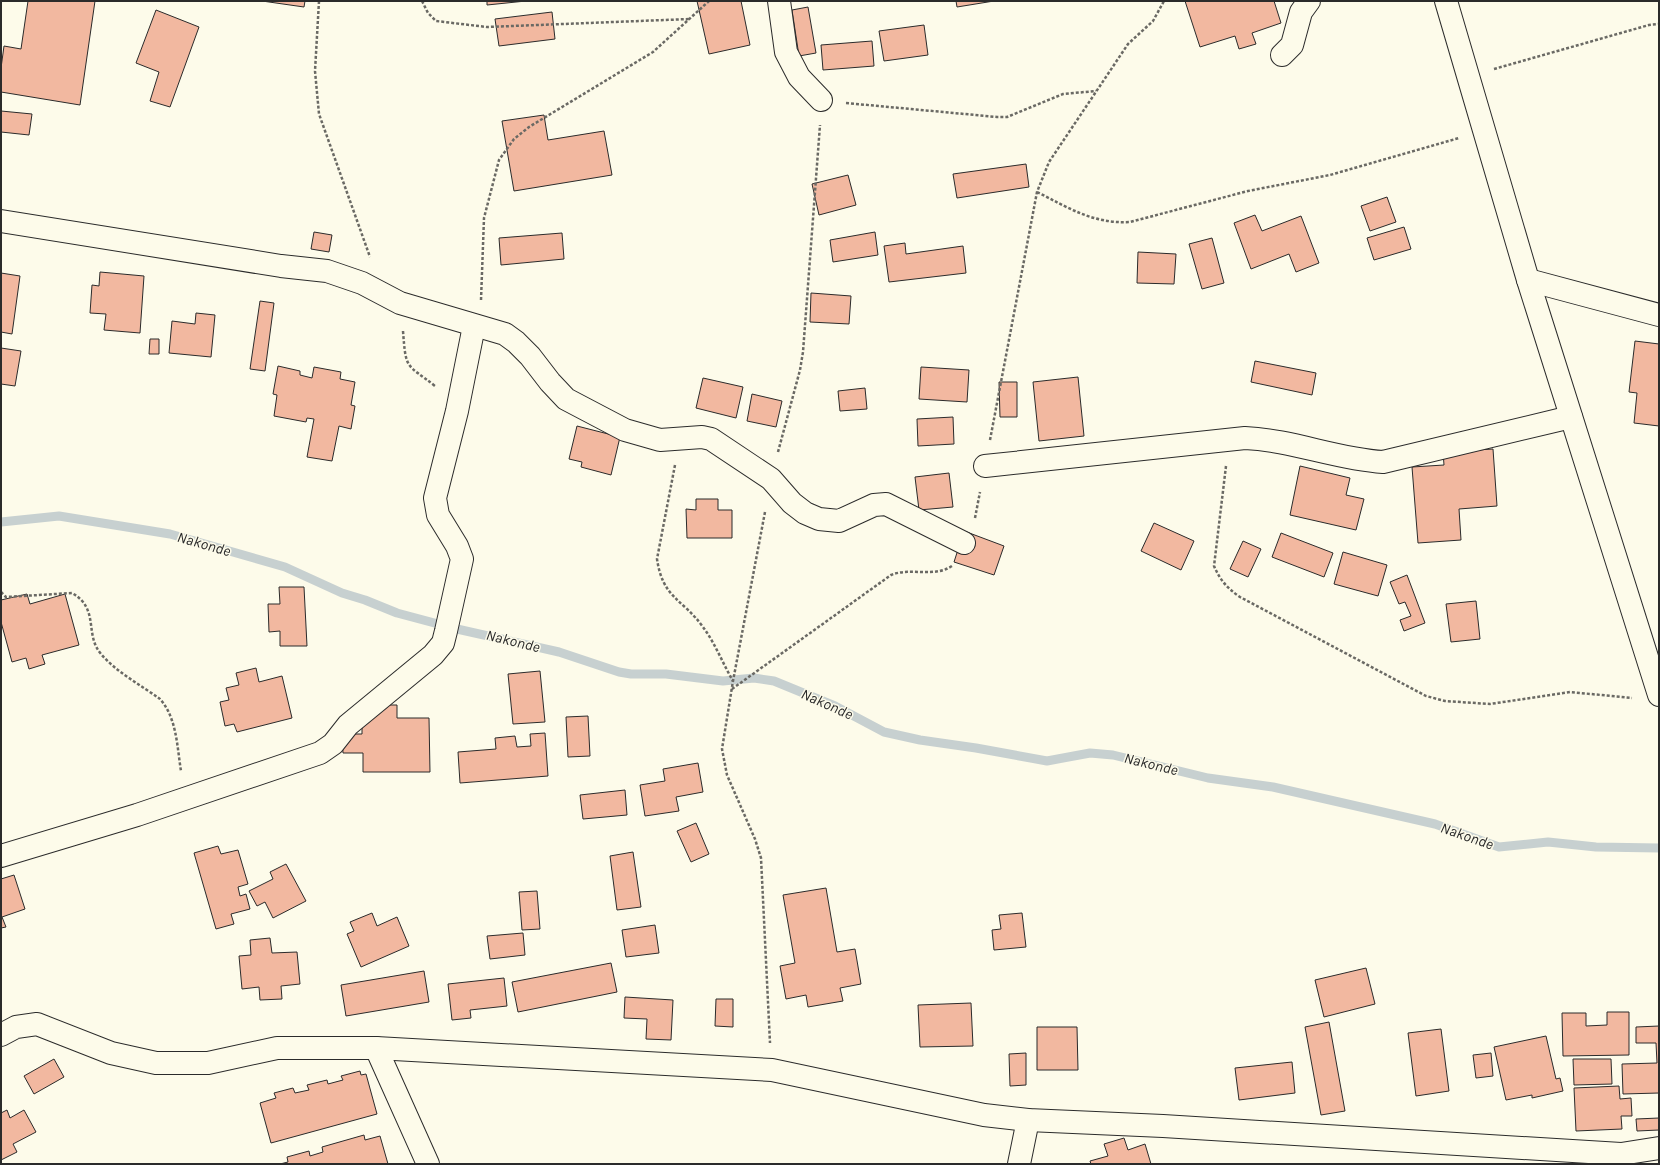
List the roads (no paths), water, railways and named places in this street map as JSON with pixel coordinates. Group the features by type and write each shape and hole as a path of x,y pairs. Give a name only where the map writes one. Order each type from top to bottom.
{"street":[{"path":"779,1 786,52 799,77 821,100"},
{"path":"1282,55 1292,45 1301,12 1309,1"},
{"path":"1446,1 1528,280 1659,695"},
{"path":"1,221 281,266 327,271 362,283 392,299 505,334 516,342 566,399 625,430 643,436 660,440 702,437 711,439 771,479 792,504 805,513 820,519 839,521 874,505 886,504 964,543"},
{"path":"1528,280 1659,315"},
{"path":"1,856 186,799 328,749 348,725 433,655 443,643 462,560 457,546 438,516 435,498 477,326"},
{"path":"985,466 1230,438 1264,439 1341,457 1383,462 1571,417"},
{"path":"1,1035 16,1027 37,1024 111,1053 156,1063 208,1063 277,1048 376,1048 772,1070 984,1115 1028,1120 1163,1126 1621,1154 1659,1148"},
{"path":"376,1048 428,1164"},
{"path":"1019,1164 1028,1120"}],"waterway":[{"name":"Nakonde","path":"1,522 59,516 170,534 285,567 342,593 365,600 397,613 457,629 559,652 619,672 631,674 666,674 723,681 754,678 774,681 835,706 884,732 920,740 976,748 1047,761 1090,753 1113,755 1208,778 1273,787 1435,824 1499,847 1548,842 1596,847 1659,848"}]}
